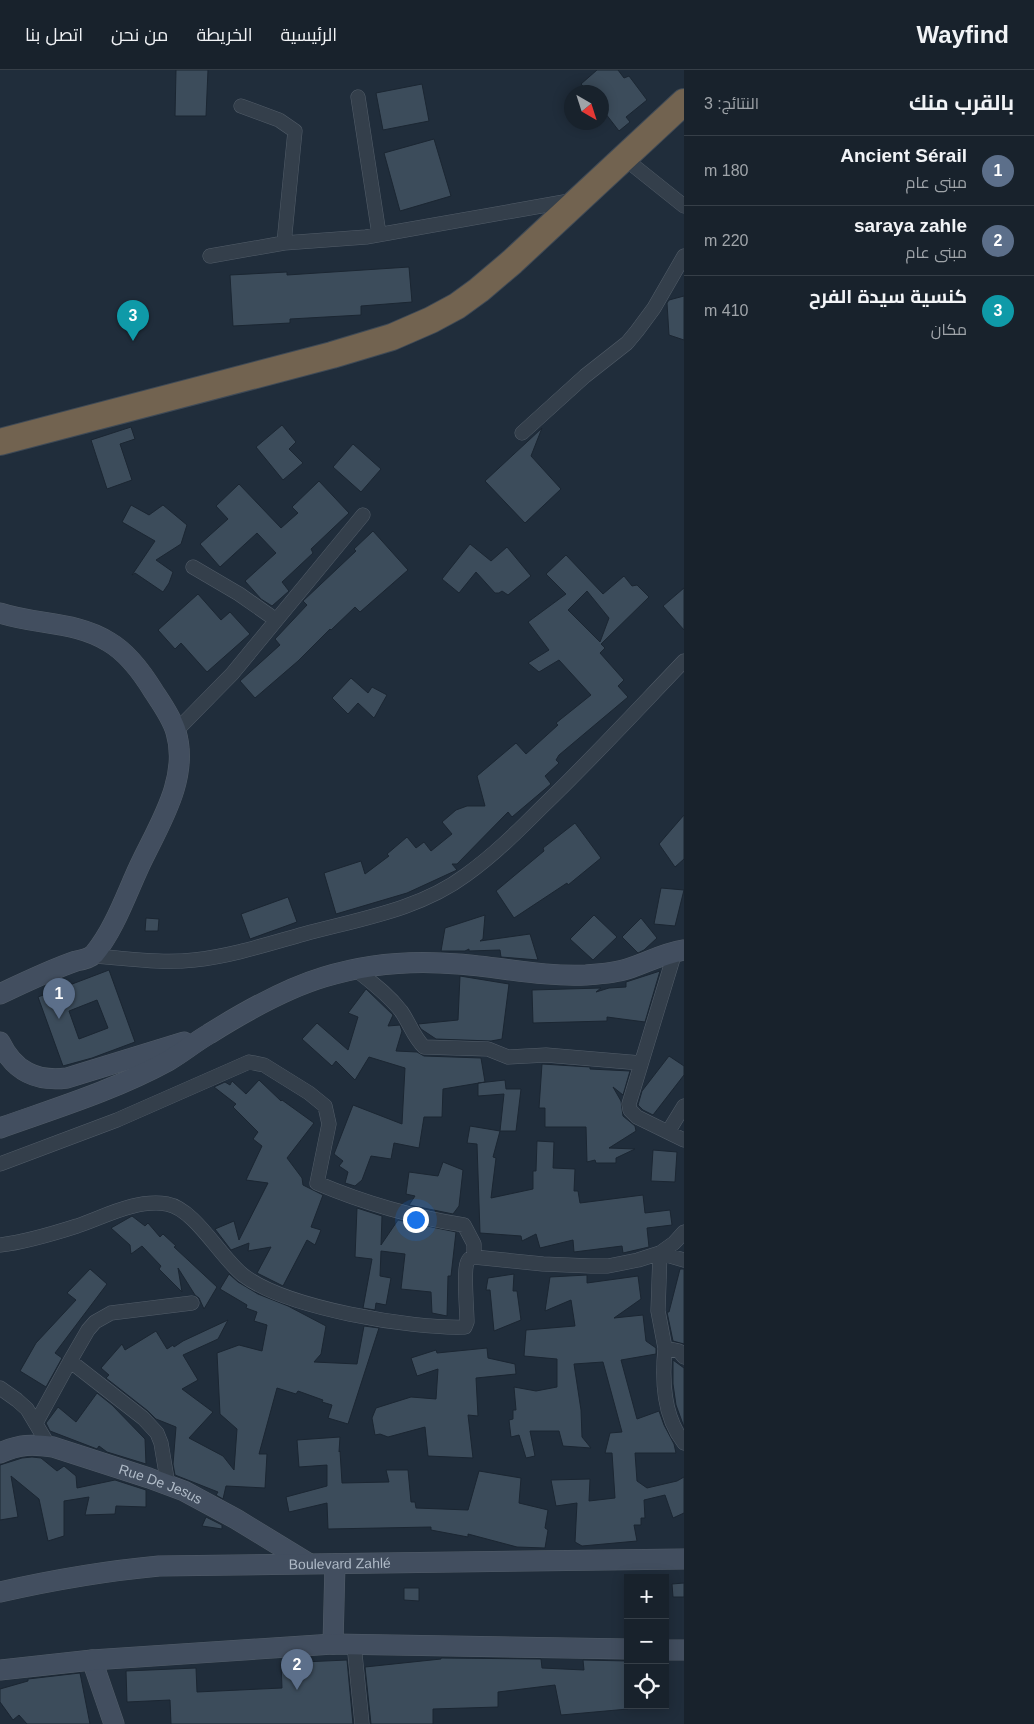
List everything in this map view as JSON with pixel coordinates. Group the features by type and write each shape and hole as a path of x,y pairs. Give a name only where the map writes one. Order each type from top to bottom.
{"highway":[{"path":"0,442 251,377 400,334 430,320 457,306 479,290 684,102"}],"street":[{"path":"358,97 379,234"},
{"path":"241,106 280,120 295,131 284,243"},
{"path":"624,158 684,206"},
{"path":"210,256 284,243 323,241 379,234 580,199"},
{"path":"522,433 578,382 627,343 654,308 684,256"},
{"path":"176,731 232,674 363,515"},
{"path":"193,567 239,594 276,620"},
{"path":"0,613 30,621 63,625 92,632 110,642 134,664 149,684 164,706 176,731 180,752 178,775 170,802 111,926 92,956"},
{"path":"0,994 53,969 92,956 159,961 194,960 263,946 407,906 439,891 465,876 502,846 568,782 684,661"},
{"path":"0,1128 138,1077 169,1060 208,1034 284,993 323,977 355,969 438,962 518,972 587,975 624,970 679,951"},
{"path":"679,951 641,1063 630,1100 630,1110 637,1118 684,1140"},
{"path":"355,969 388,996 407,1019 424,1047 488,1048 508,1056 546,1055 641,1063"},
{"path":"0,1042 19,1068 35,1077 50,1080 67,1078 208,1034"},
{"path":"0,1164 117,1120 249,1062 264,1065 309,1093 325,1106 329,1124 317,1183 368,1203 430,1220 464,1225 474,1244 474,1257"},
{"path":"668,1132 684,1106"},
{"path":"0,1245 17,1243 51,1234 138,1204 170,1204 189,1215 237,1270 255,1284 266,1289 324,1308 449,1328 465,1327 467,1322 465,1269 468,1260 474,1257 543,1264 608,1266 660,1253 674,1243 684,1232"},
{"path":"660,1253 684,1260"},
{"path":"660,1253 658,1310 665,1348 663,1371 668,1411 678,1436 684,1443"},
{"path":"36,1423 88,1330 102,1317 111,1313 192,1303"},
{"path":"665,1348 679,1351 684,1357"},
{"path":"70,1361 143,1418 157,1433 161,1443 168,1485"},
{"path":"0,1388 27,1409 49,1446"},
{"name":"Rue De Jesus","path":"0,1452 26,1444 49,1446 168,1485 184,1491 236,1519 308,1563"},
{"name":"Boulevard Zahlé","path":"0,1592 63,1578 159,1566 684,1559"},
{"path":"333,1644 335,1564"},
{"path":"0,1670 92,1660 333,1644 624,1649"},
{"path":"354,1644 362,1724"},
{"path":"669,1650 684,1650"},
{"path":"92,1660 114,1724"}],"building":[{"path":"176,70 208,70 206,116 175,116"},
{"path":"597,70 618,70 624,78 629,76 647,100 626,117 630,122 619,131 609,118 609,85 581,84"},
{"path":"422,84 429,121 383,130 376,93"},
{"path":"434,139 451,196 400,211 384,153"},
{"path":"409,267 412,302 361,306 361,315 290,319 290,323 233,326 230,275 287,272 287,275"},
{"path":"684,296 684,340 669,335 667,303 669,300"},
{"path":"282,425 296,442 289,449 303,463 283,480 256,447"},
{"path":"131,427 135,439 120,444 132,480 107,489 91,440"},
{"path":"542,428 531,456 561,489 525,523 485,481"},
{"path":"353,444 381,469 361,492 333,467"},
{"path":"319,481 349,513 311,549 313,553 282,582 289,591 272,606 261,599 245,581 276,553 257,533 220,567 200,544 228,519 216,506 239,484 281,528 298,513 292,507"},
{"path":"131,505 149,515 163,505 187,525 181,544 156,560 173,572 163,592 135,573 132,575 155,541 122,522"},
{"path":"373,531 408,570 360,612 355,607 298,661 255,698 240,681 280,645 275,639 307,605 303,601 356,551 354,549"},
{"path":"470,544 491,561 507,547 531,576 508,595 502,591 495,593 476,572 459,593 442,579"},
{"path":"566,555 603,594 624,576 632,586 637,585 649,597 601,644 605,648 600,653 624,680 618,686 628,697 559,755 556,760 559,763 545,776 551,784 512,817 508,812 457,864 452,864 457,870 407,893 336,914 324,873 361,861 365,874 389,856 387,854 407,837 416,848 424,842 431,851 452,834 442,822 456,810 467,806 485,806 477,776 516,743 526,754 558,725 556,723 591,695 559,660 539,672 528,663 549,650 528,622 566,594 546,574","holes":["587,591 609,618 600,642 568,610"]},
{"path":"684,588 684,630 663,606"},
{"path":"198,594 221,620 230,612 250,634 207,672 181,643 175,649 158,630"},
{"path":"351,678 368,693 372,687 387,695 374,718 358,703 348,714 332,698"},
{"path":"684,815 684,859 675,867 659,844"},
{"path":"575,823 601,858 568,885 567,883 514,918 496,891 544,851 543,848"},
{"path":"661,888 684,890 675,926 654,924"},
{"path":"288,897 297,922 250,939 241,914"},
{"path":"485,915 483,939 480,941 530,934 538,960 501,957 500,950 469,951 469,949 465,951 441,951 445,928"},
{"path":"594,915 617,937 593,960 570,939"},
{"path":"146,918 159,919 158,931 145,931"},
{"path":"641,918 657,938 638,953 622,937"},
{"path":"109,970 135,1042 92,1058 63,1066 38,997","holes":["97,1000 108,1028 79,1039 69,1011"]},
{"path":"660,971 645,1022 607,1017 607,1021 533,1023 532,990 601,988 596,992 609,988 626,987 626,982"},
{"path":"460,976 509,984 502,1039 491,1041 436,1039 421,1029 418,1024 458,1020"},
{"path":"366,989 393,1015 388,1026 400,1025 402,1031 396,1051 417,1052 424,1056 481,1058 485,1082 443,1089 442,1117 424,1117 419,1148 394,1143 391,1159 371,1156 362,1180 355,1186 345,1183 348,1172 339,1166 343,1161 334,1154 353,1105 402,1124 405,1068 369,1057 355,1080 336,1061 332,1066 302,1039 317,1023 348,1050 358,1017 348,1013"},
{"path":"669,1056 684,1066 684,1075 653,1115 638,1105 642,1091"},
{"path":"542,1064 630,1071 623,1095 613,1087 621,1101 623,1116 635,1126 636,1131 609,1148 635,1149 616,1158 616,1163 596,1163 595,1160 587,1162 586,1127 545,1127 545,1108 539,1108"},
{"path":"259,1080 281,1101 314,1123 287,1158 302,1178 303,1185 323,1195 311,1227 321,1230 315,1245 307,1240 283,1286 257,1273 271,1247 248,1251 249,1243 231,1250 215,1229 234,1221 239,1240 268,1183 246,1180 262,1146 253,1139 258,1132 233,1107 236,1104 214,1087 225,1082 230,1085 232,1081 246,1094"},
{"path":"505,1080 506,1089 521,1089 516,1131 500,1131 504,1094 478,1096 478,1083"},
{"path":"470,1126 500,1131 493,1157 496,1158 491,1198 533,1189 537,1141 554,1142 553,1168 575,1169 574,1191 578,1191 580,1203 643,1195 645,1213 670,1210 672,1225 647,1228 649,1247 623,1253 622,1246 574,1252 573,1240 540,1248 536,1234 522,1241 521,1236 480,1233 477,1144 467,1143"},
{"path":"653,1150 677,1152 675,1182 651,1181"},
{"path":"443,1162 463,1170 459,1206 453,1214 409,1205 415,1196 406,1194 409,1172 438,1176"},
{"path":"357,1208 382,1216 381,1245 398,1220 456,1232 451,1276 448,1276 447,1316 432,1313 431,1292 401,1289 405,1254 381,1251 380,1276 391,1278 386,1305 376,1303 375,1310 363,1308 372,1259 355,1257"},
{"path":"132,1216 145,1226 148,1223 160,1237 163,1234 176,1246 174,1247 217,1287 204,1309 199,1298 195,1295 178,1268 182,1292 159,1269 161,1266 142,1246 131,1254 130,1245 111,1228"},
{"path":"90,1269 107,1284 55,1353 62,1358 46,1387 20,1371 36,1343 76,1300 67,1293"},
{"path":"680,1269 684,1269 684,1344 673,1341 667,1312 669,1312"},
{"path":"229,1274 258,1294 288,1306 326,1326 321,1354 314,1362 357,1364 364,1326 379,1328 348,1424 328,1418 332,1405 322,1402 323,1400 298,1391 296,1394 277,1388 259,1454 267,1454 265,1488 226,1486 223,1499 216,1495 218,1492 175,1475 173,1464 176,1427 156,1419 106,1378 109,1375 101,1368 122,1344 125,1350 156,1331 167,1349 228,1320 218,1339 183,1355 198,1380 182,1389 213,1412 189,1438 223,1456 234,1470 237,1429 220,1414 217,1353 239,1345 262,1351 267,1325 254,1321 257,1312 246,1308 247,1305 220,1289"},
{"path":"514,1274 513,1291 517,1291 521,1320 494,1331 490,1290 486,1290 488,1278"},
{"path":"587,1275 587,1283 638,1276 641,1299 614,1318 643,1315 646,1341 656,1348 656,1354 621,1360 637,1419 659,1411 674,1444 676,1453 635,1453 637,1481 647,1488 677,1481 684,1477 684,1513 673,1518 665,1495 644,1500 645,1518 641,1518 641,1525 634,1525 637,1541 582,1546 575,1542 577,1503 556,1506 551,1480 590,1479 589,1501 615,1498 612,1453 605,1453 610,1433 622,1432 603,1362 574,1364 581,1410 582,1437 591,1448 563,1446 559,1431 530,1431 535,1456 526,1458 519,1435 511,1437 509,1420 513,1419 513,1410 516,1410 514,1387 536,1391 557,1387 557,1359 524,1356 526,1330 575,1326 571,1300 545,1311 550,1277"},
{"path":"487,1348 488,1358 515,1364 516,1374 476,1378 478,1416 468,1415 473,1458 428,1456 425,1427 388,1437 380,1434 375,1435 372,1418 376,1408 411,1397 436,1399 438,1369 417,1376 411,1358 436,1350 437,1353"},
{"path":"673,1360 684,1368 684,1427 676,1405 673,1384"},
{"path":"97,1393 112,1405 145,1439 146,1464 107,1452 99,1446 97,1449 50,1431 46,1423 58,1407 76,1422"},
{"path":"340,1437 339,1452 342,1483 389,1482 386,1470 408,1470 411,1502 415,1502 416,1508 468,1510 479,1471 521,1478 519,1503 548,1510 545,1528 548,1530 545,1548 517,1547 468,1534 468,1537 431,1530 431,1527 328,1529 327,1503 289,1512 286,1497 327,1486 327,1465 299,1467 297,1440"},
{"path":"32,1457 41,1458 57,1471 64,1466 76,1476 77,1488 115,1480 146,1490 146,1507 116,1506 115,1514 85,1515 89,1497 64,1501 64,1536 48,1541 39,1499 11,1476 18,1517 0,1520 0,1465"},
{"path":"206,1517 222,1525 222,1529 202,1526"},
{"path":"684,1583 684,1597 673,1597 672,1584"},
{"path":"404,1588 419,1588 419,1601 404,1600"},
{"path":"441,1659 541,1659 542,1668 584,1670 583,1660 624,1661 624,1709 628,1709 561,1715 555,1685 498,1692 498,1707 433,1709 433,1724 371,1724 365,1667"},
{"path":"347,1660 353,1724 171,1724 170,1700 127,1702 126,1671 196,1668 197,1692 282,1688 281,1663"},
{"path":"80,1673 90,1724 27,1724 19,1715 13,1720 0,1702 0,1689 28,1681 28,1679"}],"place":[{"name":"كنسية سيدة الفرح","path":"133,341"},
{"name":"Ancient Sérail","path":"59,1019"},
{"name":"saraya zahle","path":"297,1690"}]}
